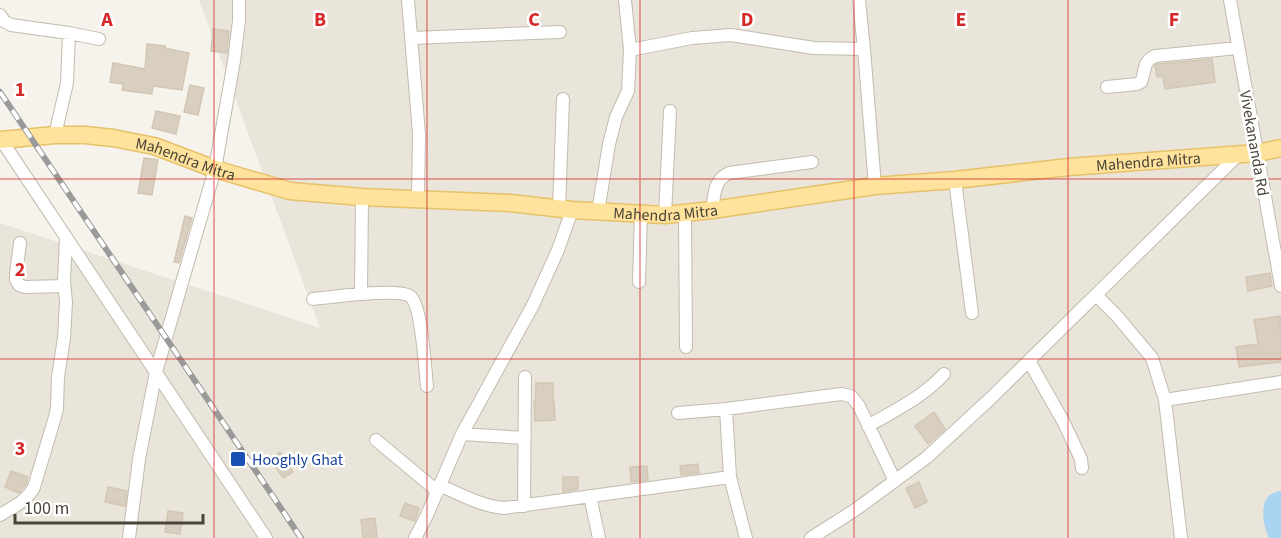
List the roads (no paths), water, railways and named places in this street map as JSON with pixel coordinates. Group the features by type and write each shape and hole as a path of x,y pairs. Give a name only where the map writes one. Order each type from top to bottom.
{"main road":[{"name":"Mahendra Mitra","path":"0,139 55,135 113,138 154,146 215,169 290,191 362,197 510,203 565,210 665,215 875,186 955,180 1069,167 1238,155 1281,148"}],"street":[{"path":"129,538 139,459 156,372 215,169 234,62 239,0"},
{"path":"408,0 419,134 418,198"},
{"path":"598,212 611,135 616,117 628,91 630,50 625,0"},
{"path":"859,0 875,186"},
{"name":"Vivekananda Rd","path":"1230,0 1281,286"},
{"path":"0,15 7,24 99,39"},
{"path":"412,38 560,32"},
{"path":"55,135 67,83 69,33"},
{"path":"630,50 692,38 731,35 814,48 864,49"},
{"path":"1107,87 1141,82 1146,63 1155,56 1238,48"},
{"path":"415,538 462,434 533,305 558,250 565,210 563,99"},
{"path":"665,215 670,111"},
{"path":"0,139 266,538"},
{"path":"812,538 895,482 926,458 991,398 1238,155"},
{"path":"712,210 717,182 729,173 813,162"},
{"path":"955,180 972,312"},
{"path":"361,294 362,197"},
{"path":"639,282 641,214"},
{"path":"685,214 686,347"},
{"path":"0,515 31,494 57,408 66,302 64,286 66,237"},
{"path":"20,243 16,274 19,285 25,287 64,286"},
{"path":"313,299 375,293 410,296 419,315 427,386"},
{"path":"1096,295 1118,316 1152,358 1165,400 1181,538"},
{"path":"1029,361 1063,421 1081,459 1082,468"},
{"path":"868,426 920,395 944,374"},
{"path":"524,506 525,377"},
{"path":"1165,400 1281,382"},
{"path":"678,413 841,394 851,396 895,482"},
{"path":"726,409 730,477 746,538"},
{"path":"462,434 525,438"},
{"path":"376,440 438,488 492,507 524,506 730,477"},
{"path":"590,496 599,538"}],"water":[{"path":"1281,491 1281,538 1269,538 1264,518 1265,502 1270,495"}],"railway":[{"path":"0,92 301,538"}],"place":[{"name":"Hooghly Ghat","path":"238,459"}]}
